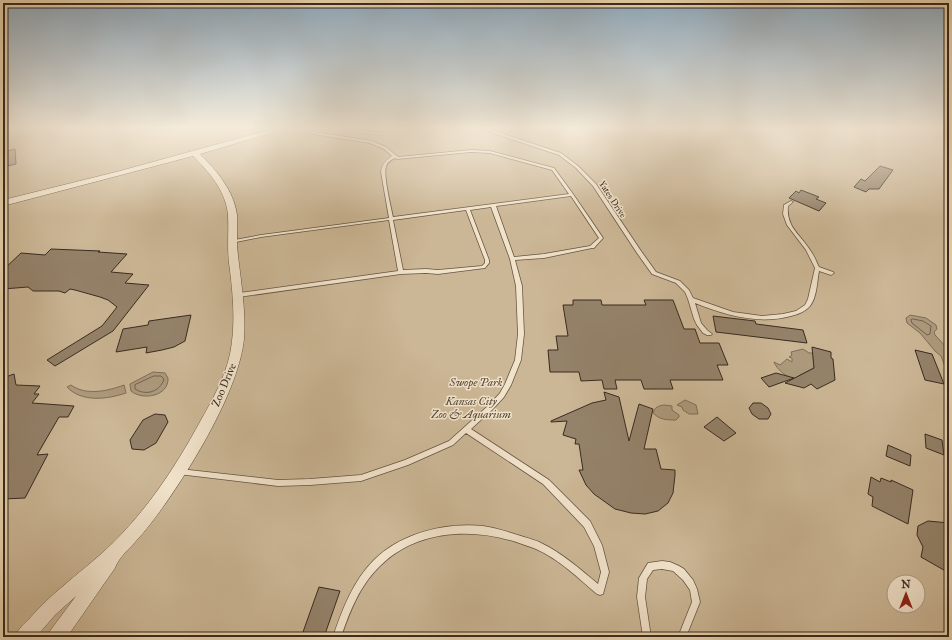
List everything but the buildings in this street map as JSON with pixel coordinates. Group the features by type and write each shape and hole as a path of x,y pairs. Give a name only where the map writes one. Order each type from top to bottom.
{"street":[{"path":"3,203 116,175 180,157"},
{"name":"Zoo Drive","path":"56,637 74,614 116,551 151,511 179,472 210,416 226,383 233,364 238,334 239,295 231,242 232,214 227,196 216,176 198,157"},
{"name":"Zoo Drive","path":"24,637 52,606 116,551"}],"lane":[{"path":"393,157 386,161 382,170 401,272"},
{"path":"396,157 409,157"},
{"path":"509,157 545,166 552,170 572,195 601,238 592,247 544,256 512,259"},
{"name":"Yates Drive","path":"564,157 577,167 595,185 639,253 654,273 678,282 687,291 691,299"},
{"path":"231,242 261,236 572,195"},
{"path":"691,299 733,314 762,318 776,317 798,312 807,306 813,295 817,268 810,254 789,225 785,214 786,205 791,202"},
{"path":"179,472 278,482 310,482 361,478 406,463 451,443 502,395 508,385 518,360 521,334 520,297 512,259 493,205"},
{"path":"239,295 401,272 438,272 483,267 487,263 487,260 468,208"},
{"path":"817,268 831,273"},
{"path":"691,299 698,323 703,330 710,334"},
{"path":"337,637 352,600 363,580 377,562 398,547 427,536 455,529 482,530 538,546 571,566 600,591 605,572 598,545 587,524 546,482 466,430"},
{"path":"647,637 641,597 642,578 651,566 664,564 680,570 690,582 696,596 696,602 682,637"}],"green space":[{"name":"Swope Park","path":"3,157 949,157 949,637 3,637"}],"water":[{"path":"910,315 926,318 936,325 937,329 934,332 935,335 949,350 949,377 941,356 920,333 907,323 906,318"},
{"path":"803,349 809,353 813,353 814,368 800,375 803,377 790,377 776,366 774,362 780,365 787,359 792,362 792,358 789,357 792,355 791,352"},
{"path":"153,372 165,373 168,378 167,384 160,393 142,396 131,391 130,384"},
{"path":"71,385 83,390 104,391 124,385 126,393 111,397 88,398 80,396 67,387"},
{"path":"685,400 696,405 698,414 689,414 683,410 682,407 677,405"},
{"path":"664,405 672,406 672,410 679,415 676,420 667,420 653,413 657,407"}],"park label":[{"name":"Kansas City Zoo & Aquarium","path":"471,407"}]}
